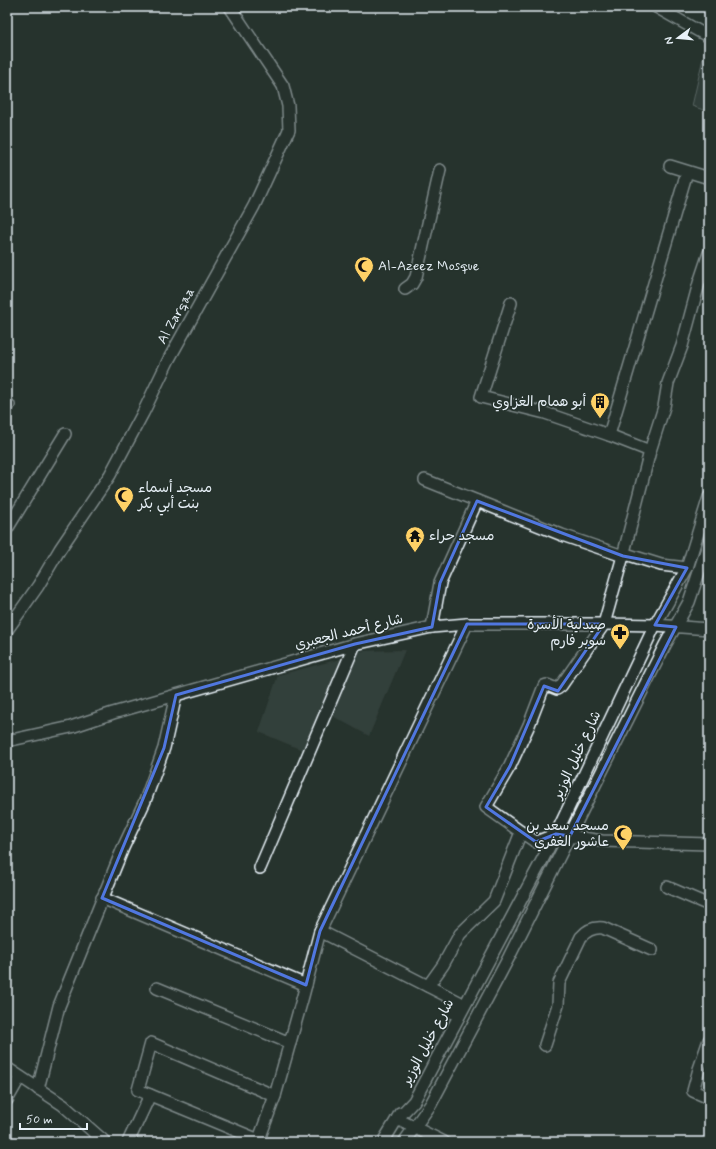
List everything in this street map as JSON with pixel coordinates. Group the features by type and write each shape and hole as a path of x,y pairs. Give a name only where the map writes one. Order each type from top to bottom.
{"street":[{"name":"Al Zarqaa","path":"7,630 38,586 60,549 110,475 143,413 169,359 254,206 289,130 288,106 283,86 230,7"},
{"path":"656,7 709,37"},
{"path":"670,166 709,178"},
{"path":"405,289 412,284 416,277 440,170"},
{"path":"609,435 687,172"},
{"path":"709,253 682,346 668,383 664,407 650,451 604,624 561,686 557,689 547,685 544,686 529,725 510,766 486,807 536,842 556,834 602,841 709,844"},
{"path":"511,303 481,397 545,413 650,451"},
{"path":"7,529 65,434"},
{"path":"424,480 562,535 623,556 629,555 661,565 687,568"},
{"name":"شارع خليل الوزير","path":"383,1142 396,1119 414,1101 556,834 655,625 687,568 709,497"},
{"path":"432,627 440,583 477,501"},
{"name":"شارع خليل الوزير","path":"404,1142 431,1104 510,957 662,652 689,602 709,542"},
{"path":"275,1096 152,1044 138,1090 259,1141 275,1096 320,931 467,624"},
{"name":"شارع أحمد الجعبري","path":"7,741 71,727 113,713 355,644 432,627 467,624 604,624 655,625 709,629"},
{"path":"260,868 355,644"},
{"path":"38,1089 59,1006 102,898 145,801 164,748 176,695"},
{"path":"428,986 443,965 460,934 494,901 521,832"},
{"path":"667,887 709,905"},
{"path":"102,898 306,985"},
{"path":"545,1045 558,1005 559,983 581,936 586,931 603,928 652,950"},
{"path":"320,931 459,1002 396,1119 444,1142"},
{"path":"158,988 290,1043"},
{"path":"709,1040 693,1091 709,1098"},
{"path":"7,1068 62,1105 105,1142"},
{"path":"7,1100 20,1077"},
{"path":"128,1142 150,1096"}],"highlighted area":[{"path":"477,501 623,556 687,568 655,625 676,627 570,836 556,834 536,842 486,807 510,766 544,686 558,691 604,624 467,624 320,931 306,985 102,898 164,748 176,695 355,644 432,627 440,583"}],"shaded area":[{"path":"706,55 709,55 709,112 692,106 703,58"},
{"path":"405,650 369,736 329,714 358,651"},
{"path":"348,657 307,752 259,732 278,675"}],"place":[{"name":"Al-Azeez Mosque","path":"364,283"},
{"name":"أبو همام الغزاوي","path":"600,419"},
{"name":"مسجد أسماء بنت أبي بكر","path":"124,513"},
{"name":"مسجد حراء","path":"415,553"},
{"name":"صيدلية الأسرة سوبر فارم","path":"620,650"},
{"name":"مسجد سعد بن عاشور الغفري","path":"623,851"}]}
